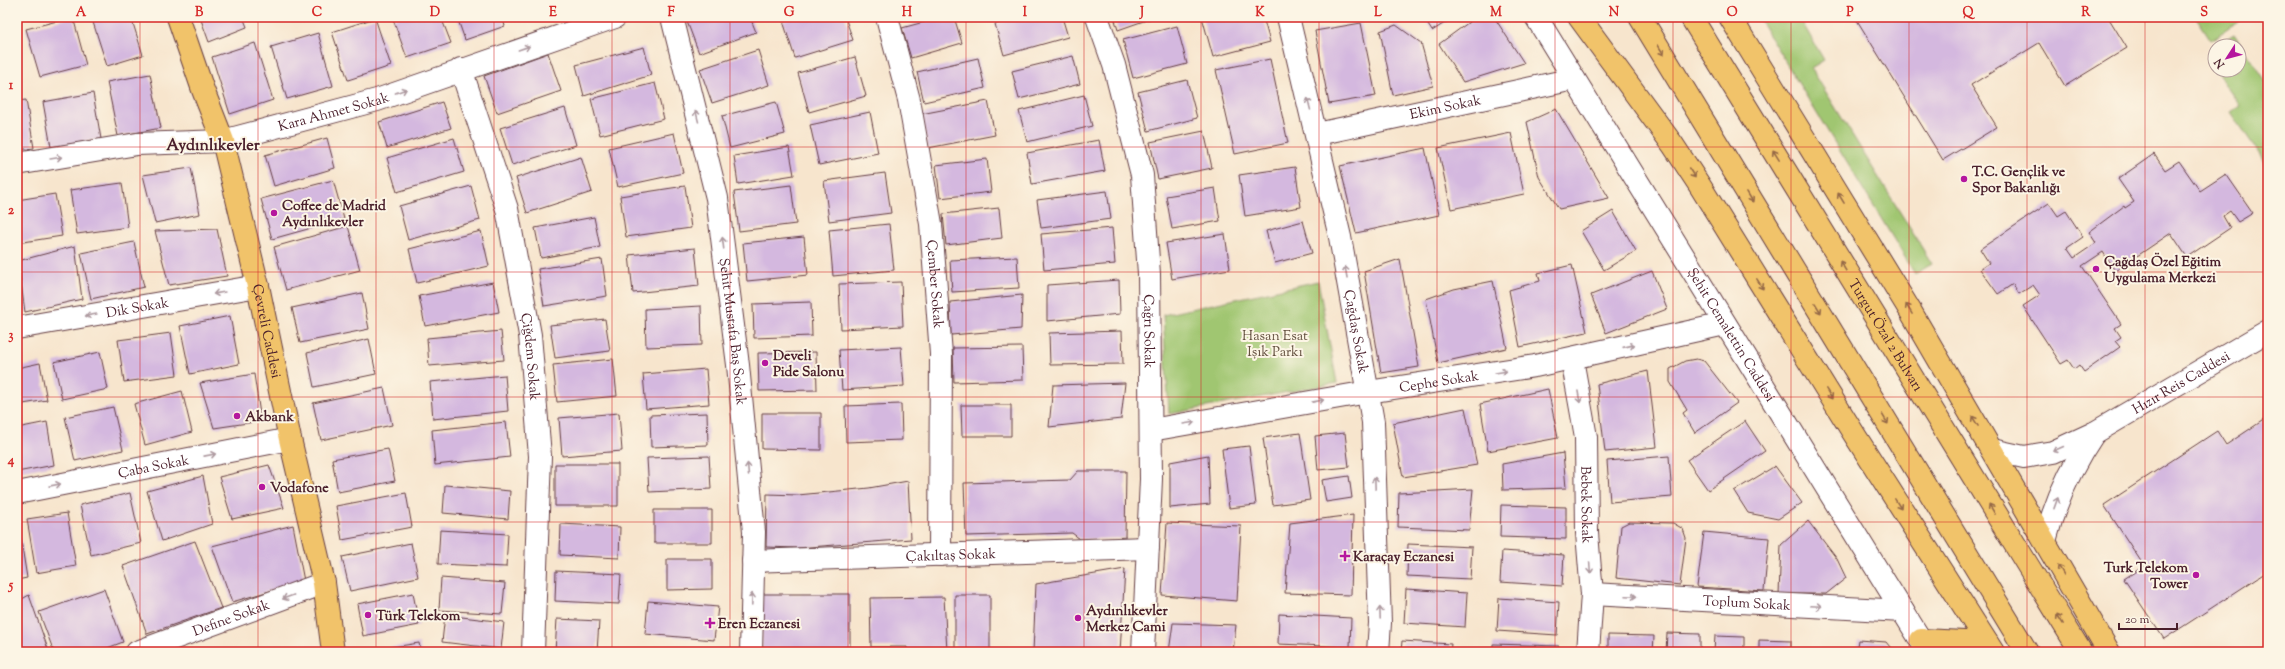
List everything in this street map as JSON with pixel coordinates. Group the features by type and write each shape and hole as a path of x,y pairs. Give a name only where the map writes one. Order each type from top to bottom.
{"main road":[{"name":"Çevreli Caddesi","path":"178,17 203,90 223,141 258,286 290,439 324,583 332,652"},
{"path":"1579,17 1673,145"},
{"path":"1591,17 1990,647"},
{"path":"1640,17 2026,652"},
{"name":"Turgut Özal 2 Bulvarı","path":"1691,17 2081,652"},
{"path":"1730,17 1992,450 2109,652"},
{"path":"1924,646 1990,647"}],"street":[{"name":"Kara Ahmet Sokak","path":"17,164 138,144 223,141 377,100 461,69 615,17"},
{"name":"Şehit Mustafa Baş Sokak","path":"672,17 717,198 739,372 754,532 751,652"},
{"name":"Çember Sokak","path":"886,17 909,100 931,224 941,354 940,555"},
{"name":"Çağrı Sokak","path":"1097,17 1114,65 1142,175 1149,274 1151,430 1148,548 1143,652"},
{"name":"Çağdaş Sokak","path":"1288,17 1317,134 1340,237 1374,422 1380,623 1378,652"},
{"name":"Şehit Cemalettin Caddesi","path":"1536,17 1924,646"},
{"name":"Çiğdem Sokak","path":"461,69 507,209 530,336 540,456 533,652"},
{"name":"Ekim Sokak","path":"1317,134 1574,79"},
{"name":"Dik Sokak","path":"17,328 258,286"},
{"name":"Cephe Sokak","path":"1151,430 1368,392 1535,366 1725,324"},
{"name":"Hızır Reis Caddesi","path":"1992,450 2024,458 2053,452 2094,433 2268,331"},
{"name":"Bebek Sokak","path":"1572,359 1586,437 1587,533 1592,594 1588,652"},
{"name":"Hızır Reis Caddesi","path":"2045,541 2051,515 2063,486 2094,433"},
{"name":"Çaba Sokak","path":"17,493 290,439"},
{"name":"Çakıltaş Sokak","path":"754,562 1148,548"},
{"name":"Define Sokak","path":"137,652 324,583"},
{"name":"Toplum Sokak","path":"1592,594 1903,611"}],"green space":[{"path":"1758,17 1799,17 1824,60 1811,68 1932,264 1915,274"},
{"path":"2196,17 2245,17 2214,38 2210,38"},
{"path":"2234,34 2237,38 2228,38"},
{"path":"2247,53 2268,84 2268,167 2231,112 2240,106 2221,78 2247,78"},
{"name":"Hasan Esat Işık Parkı","path":"1318,281 1337,383 1169,414 1163,315"}],"building":[{"path":"73,17 86,65 40,77 26,29"},
{"path":"98,17 131,17 143,55 107,66 92,19"},
{"path":"200,17 243,17 247,27 209,42"},
{"path":"400,17 441,17 451,43 407,58 393,19"},
{"path":"457,17 502,17 505,26 465,40"},
{"path":"691,17 750,17 756,32 699,53 686,19"},
{"path":"796,17 845,17 853,40 795,58 783,21"},
{"path":"942,17 954,17 962,43 911,58 902,28"},
{"path":"1022,17 1062,17 1068,37 1004,55 995,24"},
{"path":"1114,17 1155,17 1118,30"},
{"path":"1202,17 1263,17 1270,42 1213,57"},
{"path":"1423,17 1454,17 1432,31"},
{"path":"1476,17 1494,17 1524,63 1463,82 1439,44"},
{"path":"1855,17 2108,17 2127,48 2065,86 2039,43 1971,85 1997,127 1943,160"},
{"path":"375,18 391,66 348,80 332,32"},
{"path":"1361,23 1376,96 1329,104 1315,31"},
{"path":"1396,25 1421,43 1433,86 1393,95 1380,31"},
{"path":"1177,26 1187,64 1133,78 1123,40"},
{"path":"318,33 333,86 287,99 271,47"},
{"path":"255,43 273,100 230,114 212,57"},
{"path":"644,47 651,75 584,96 576,65"},
{"path":"758,50 769,85 712,103 700,69"},
{"path":"548,53 561,91 497,113 484,76"},
{"path":"1073,56 1080,84 1019,99 1012,71"},
{"path":"855,57 866,96 809,112 798,73"},
{"path":"978,58 985,88 924,102 917,72"},
{"path":"1270,59 1288,143 1235,154 1216,70"},
{"path":"150,74 161,128 118,136 107,82"},
{"path":"1187,80 1197,118 1148,131 1138,92"},
{"path":"655,83 664,119 600,135 591,99"},
{"path":"93,93 101,139 51,147 43,102"},
{"path":"1084,95 1092,126 1027,142 1019,111"},
{"path":"26,100 34,148 17,150 17,101"},
{"path":"988,101 995,135 928,148 921,114"},
{"path":"442,102 451,128 387,148 379,122"},
{"path":"776,102 785,134 730,148 722,116"},
{"path":"565,108 576,145 512,165 500,128"},
{"path":"1556,109 1609,198 1559,209 1539,177 1527,122"},
{"path":"870,112 878,153 819,165 810,125"},
{"path":"1204,131 1212,168 1158,179 1150,142"},
{"path":"674,133 683,173 618,187 609,148"},
{"path":"1511,133 1524,194 1451,209 1438,148"},
{"path":"327,138 335,168 274,186 265,155"},
{"path":"454,138 464,172 397,192 387,158"},
{"path":"1099,140 1105,171 1032,184 1027,153"},
{"path":"789,147 794,175 738,184 734,156"},
{"path":"1425,148 1439,215 1356,233 1340,166"},
{"path":"2154,154 2165,170 2179,161 2200,191 2226,174 2253,213 2238,222 2230,211 2223,216 2230,228 2187,257 2171,233 2115,271 2103,252 2082,266 2121,324 2115,328 2121,337 2115,341 2120,347 2084,372 2079,365 2074,369 2068,360 2061,364 2023,306 2040,295 2033,285 2019,294 2013,284 1998,294 1980,269 1989,263 1980,249 2049,203 2058,216 2066,211 2083,237 2067,248 2074,258 2096,243 2089,232 2124,206 2125,208 2134,202 2118,179"},
{"path":"581,157 592,192 527,213 516,178"},
{"path":"987,159 991,192 940,198 936,165"},
{"path":"1295,167 1301,207 1245,216 1239,175"},
{"path":"191,168 200,214 155,223 143,175"},
{"path":"885,173 891,213 829,221 824,181"},
{"path":"333,180 344,219 272,239 261,199"},
{"path":"122,183 128,227 77,234 70,190"},
{"path":"791,185 796,224 739,231 734,192"},
{"path":"471,186 480,220 408,240 399,206"},
{"path":"685,186 691,228 626,237 620,196"},
{"path":"1215,188 1220,221 1172,229 1166,196"},
{"path":"1107,191 1111,219 1041,228 1037,200"},
{"path":"55,194 62,236 17,243 17,200"},
{"path":"999,208 1002,238 946,245 943,214"},
{"path":"1613,211 1636,251 1604,270 1581,231"},
{"path":"594,217 600,247 541,258 535,228"},
{"path":"1303,221 1312,253 1275,263 1266,231"},
{"path":"889,224 894,270 833,276 829,230"},
{"path":"348,226 360,270 286,290 274,247"},
{"path":"1112,228 1115,264 1044,270 1041,234"},
{"path":"217,229 227,276 169,285 155,231"},
{"path":"481,231 489,266 417,283 409,249"},
{"path":"1225,234 1230,269 1172,279 1166,243"},
{"path":"804,237 808,275 747,281 743,243"},
{"path":"134,242 144,287 91,299 81,253"},
{"path":"75,246 82,299 25,312 18,261"},
{"path":"695,248 699,286 633,293 629,255"},
{"path":"1017,257 1019,288 952,292 950,260"},
{"path":"602,259 607,296 544,306 538,269"},
{"path":"1400,259 1419,367 1381,373 1364,271"},
{"path":"1572,265 1587,332 1520,347 1509,290 1540,281 1538,273"},
{"path":"1652,271 1667,309 1606,333 1591,295"},
{"path":"1119,280 1120,314 1047,321 1047,285"},
{"path":"1493,281 1507,348 1438,363 1426,299 1454,289"},
{"path":"493,282 499,312 425,326 419,296"},
{"path":"901,282 903,326 841,329 839,284"},
{"path":"362,293 369,329 300,343 292,308"},
{"path":"1022,295 1021,329 951,335 950,302"},
{"path":"811,302 812,336 754,338 753,304"},
{"path":"701,306 702,345 646,347 645,309"},
{"path":"230,316 239,364 190,374 180,326"},
{"path":"605,319 610,351 555,358 550,325"},
{"path":"501,331 504,360 429,366 427,338"},
{"path":"1122,331 1123,364 1050,365 1049,333"},
{"path":"171,333 177,375 124,382 118,340"},
{"path":"369,339 376,374 314,387 307,353"},
{"path":"901,347 904,386 842,390 839,350"},
{"path":"1022,347 1023,380 954,382 953,348"},
{"path":"100,352 108,389 62,399 54,362"},
{"path":"816,352 817,390 759,391 758,353"},
{"path":"613,359 617,396 557,402 553,365"},
{"path":"1696,359 1704,361 1737,403 1695,433 1683,413 1687,410 1670,382 1670,369 1685,361"},
{"path":"40,363 47,400 17,405 17,368"},
{"path":"706,369 709,404 646,409 643,374"},
{"path":"1648,371 1657,447 1605,452 1597,384"},
{"path":"254,374 261,421 214,428 200,383"},
{"path":"505,375 508,411 433,419 430,382"},
{"path":"1125,383 1121,419 1049,427 1053,385"},
{"path":"384,388 392,425 321,440 313,403"},
{"path":"1548,389 1558,438 1488,451 1480,404"},
{"path":"182,391 192,432 145,445 134,404"},
{"path":"901,404 902,440 846,442 845,406"},
{"path":"961,405 1011,405 1011,436 962,436"},
{"path":"113,407 123,450 75,461 65,417"},
{"path":"1465,408 1477,465 1403,477 1393,423"},
{"path":"619,413 622,451 562,456 559,418"},
{"path":"707,413 708,445 651,447 650,415"},
{"path":"762,413 821,413 821,450 762,449"},
{"path":"2268,417 2268,571 2164,639 2124,579 2144,566 2104,505 2217,431 2226,445"},
{"path":"1745,421 1765,451 1708,490 1687,460"},
{"path":"47,422 54,465 17,472 17,428"},
{"path":"506,422 510,457 435,465 432,430"},
{"path":"1300,433 1310,500 1273,505 1263,438"},
{"path":"1345,433 1349,467 1318,470 1315,436"},
{"path":"1249,446 1256,505 1229,508 1222,449"},
{"path":"388,449 395,481 338,492 332,459"},
{"path":"1563,453 1566,488 1503,490 1502,464"},
{"path":"1208,455 1210,504 1170,508 1170,462"},
{"path":"709,456 711,489 649,492 647,458"},
{"path":"1669,456 1672,497 1610,502 1607,461"},
{"path":"555,464 618,464 618,506 555,506"},
{"path":"269,465 284,508 232,519 219,477"},
{"path":"1775,466 1802,503 1778,519 1748,513 1734,491"},
{"path":"1078,471 1126,471 1125,538 1080,539 1072,533 966,536 964,483 1070,480"},
{"path":"203,476 212,524 162,541 147,491"},
{"path":"1349,476 1352,498 1326,502 1322,480"},
{"path":"908,481 911,539 797,548 766,547 767,494 798,495 869,488"},
{"path":"445,485 510,491 508,519 443,513"},
{"path":"1473,489 1469,530 1398,527 1399,493"},
{"path":"130,493 141,543 91,555 80,505"},
{"path":"406,493 412,527 342,540 336,506"},
{"path":"1501,505 1566,507 1566,539 1500,537"},
{"path":"654,510 712,510 712,543 654,543"},
{"path":"67,513 76,566 36,573 27,519"},
{"path":"17,515 27,578 17,580"},
{"path":"1353,515 1351,595 1285,593 1290,523"},
{"path":"1808,521 1837,559 1846,578 1826,594 1779,594 1781,545"},
{"path":"1629,522 1673,523 1683,529 1686,538 1680,585 1616,578 1621,526"},
{"path":"1167,523 1241,526 1237,601 1162,595"},
{"path":"561,524 620,527 619,558 560,555"},
{"path":"293,525 304,581 232,602 212,546"},
{"path":"440,530 508,534 506,567 438,564"},
{"path":"1704,532 1769,538 1764,591 1697,587"},
{"path":"195,541 221,608 147,634 123,566"},
{"path":"411,543 418,577 350,591 342,557"},
{"path":"1408,544 1472,547 1470,579 1407,576"},
{"path":"1502,551 1564,555 1562,586 1500,582"},
{"path":"667,559 712,559 712,589 667,590"},
{"name":"Aydınlıkevler Merkez Cami","path":"1125,569 1120,652 1033,652 1036,584"},
{"path":"556,571 621,574 619,604 555,601"},
{"path":"441,578 505,583 502,614 439,610"},
{"path":"104,589 123,642 97,652 54,652 39,612"},
{"path":"1406,589 1467,593 1465,627 1404,623"},
{"path":"413,593 419,625 363,636 357,604"},
{"path":"762,594 850,594 850,652 762,652"},
{"path":"29,595 49,652 17,652 17,602"},
{"path":"955,595 990,595 990,652 955,652"},
{"path":"944,597 947,652 907,652 907,647 871,647 870,598"},
{"path":"1499,598 1559,602 1557,635 1497,631"},
{"path":"648,601 718,607 714,640 645,634"},
{"path":"1279,614 1351,618 1350,647 1278,644"},
{"path":"445,615 504,622 501,649 442,642"},
{"path":"557,619 599,621 597,652 555,652"},
{"path":"1173,623 1236,625 1233,652 1169,652"},
{"path":"1667,633 1700,634 1700,652 1666,652"},
{"path":"1608,635 1654,636 1653,652 1608,652"},
{"path":"1715,636 1744,637 1744,652 1714,652"},
{"path":"1759,640 1791,641 1791,652 1759,652"},
{"path":"1858,640 1886,642 1894,652 1856,652"},
{"path":"1402,641 1451,644 1450,652 1401,652"},
{"path":"419,643 421,652 368,652 368,651"},
{"path":"1493,644 1559,646 1559,652 1493,652"}],"place":[{"name":"T.C. Gençlik ve Spor Bakanlığı","path":"1964,179"},
{"name":"Coffee de Madrid Aydınlıkevler","path":"274,213"},
{"name":"Çağdaş Özel Eğitim Uygulama Merkezi","path":"2096,269"},
{"name":"Develi Pide Salonu","path":"765,363"},
{"name":"Akbank","path":"237,416"},
{"name":"Vodafone","path":"262,487"},
{"name":"Karaçay Eczanesi","path":"1345,556"},
{"name":"Turk Telekom Tower","path":"2196,575"},
{"name":"Türk Telekom","path":"368,615"},
{"name":"Aydınlıkevler Merkez Cami","path":"1078,618"},
{"name":"Eren Eczanesi","path":"710,623"}],"district":[{"name":"Aydınlıkevler","path":"213,144"}]}
